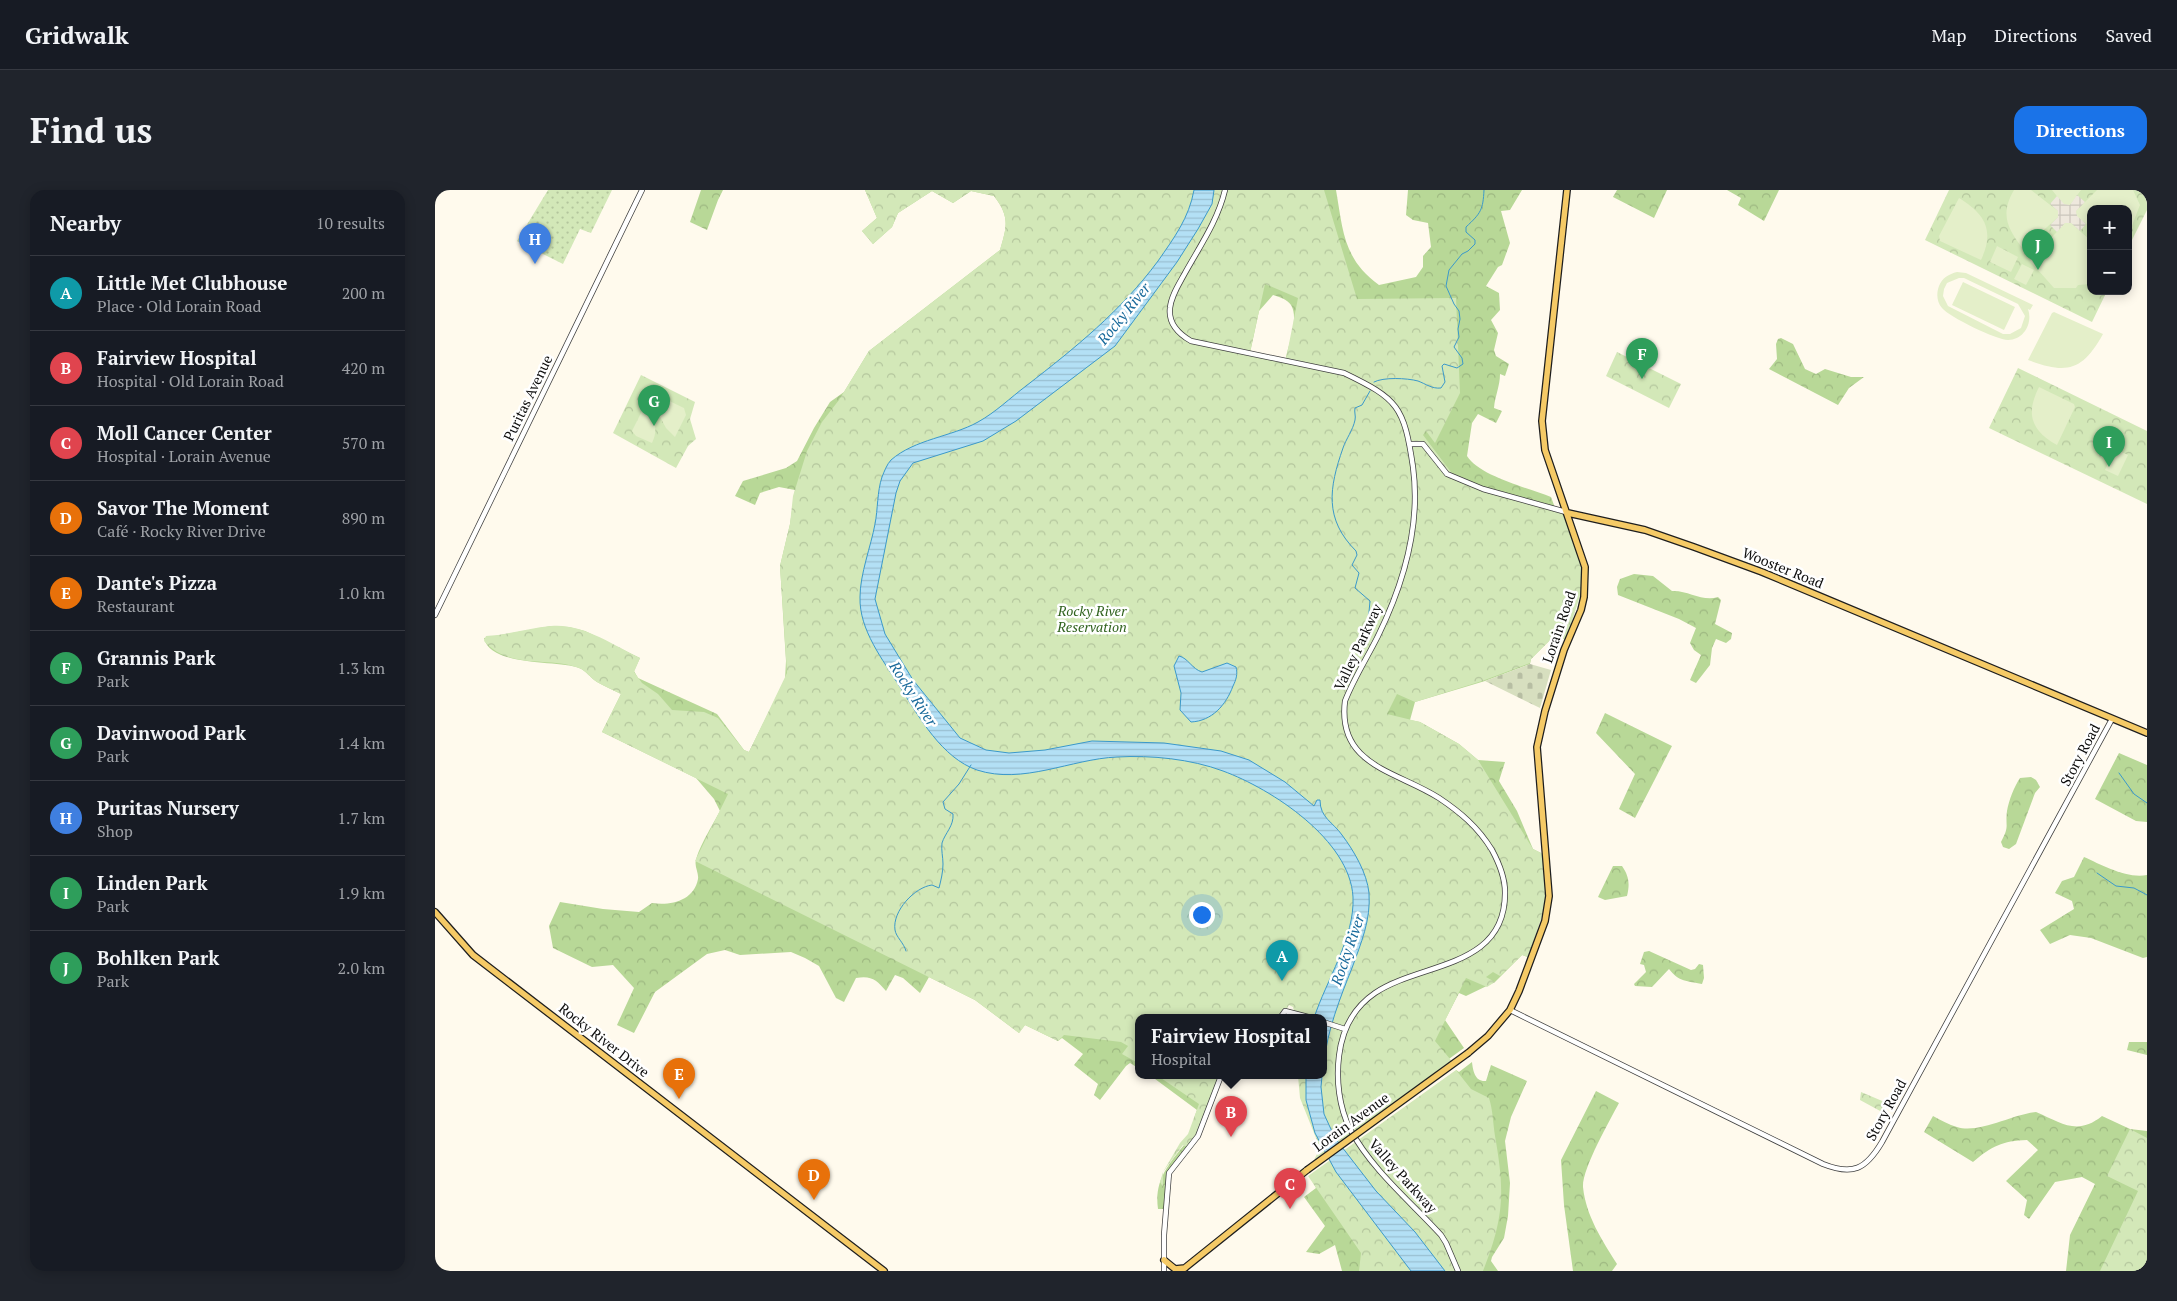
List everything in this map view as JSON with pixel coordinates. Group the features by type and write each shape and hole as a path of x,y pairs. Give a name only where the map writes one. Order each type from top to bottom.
{"main road":[{"name":"Lorain Road","path":"1468,1053 1488,1036 1510,1010 1540,934 1549,896 1537,746 1542,721 1564,650 1581,610 1584,597 1585,567 1568,512 1545,450 1542,421 1567,190"},
{"name":"Wooster Road","path":"1568,512 1645,530 1762,572 2147,734"},
{"name":"Rocky River Drive","path":"435,912 473,955 884,1271"},
{"name":"Lorain Avenue","path":"1183,1269 1307,1170 1468,1053"},
{"path":"1164,1260 1175,1269 1183,1269"}],"street":[{"name":"Puritas Avenue","path":"435,615 642,190"},
{"name":"Valley Parkway","path":"1225,190 1214,219 1173,295 1169,313 1175,329 1191,341 1321,367 1351,376 1387,396 1395,404 1403,418 1409,444 1415,490 1415,520 1411,545 1389,611 1345,701 1346,725 1349,736 1363,757 1377,768 1438,797 1459,812 1487,842 1500,864 1505,888 1505,901 1502,915 1493,933 1475,951 1463,959 1398,982 1376,992 1360,1006 1345,1029 1340,1046 1339,1098 1350,1129 1370,1159 1441,1235 1458,1271"},
{"name":"Wooster Road","path":"1409,444 1423,444 1447,474 1483,489 1568,512"},
{"name":"Story Road","path":"1510,1010 1823,1164 1842,1170 1861,1167 1874,1156 1882,1142 2112,719"},
{"path":"1283,1014 1285,1011 1298,1014"},
{"path":"1327,1023 1345,1029"},
{"path":"1164,1271 1164,1235 1169,1173 1199,1136 1220,1079"}],"green space":[{"path":"548,190 612,190 591,233 580,229 563,264 517,241"},
{"path":"701,190 723,190 707,230 690,222"},
{"path":"865,190 1039,190 1134,787 1137,1014 1135,1014 1135,1066 1130,1063 1126,1066 1100,1100 1094,1095 1098,1084 1074,1065 1083,1054 1062,1038 1058,1041 1025,1025 1019,1033 975,1000 929,977 920,993 903,978 895,975 886,991 873,979 866,977 856,978 844,1002 836,998 819,966 805,958 791,952 740,955 725,950 707,954 655,992 634,1033 617,1025 634,988 613,965 592,967 553,948 549,926 560,902 603,909 639,912 652,903 673,903 686,897 696,886 698,874 696,862 698,855 720,811 714,799 696,778 602,732 621,694 592,679 579,668 526,661 498,654 489,647 484,638 551,626 569,627 585,631 640,658 634,671 638,678 717,714 744,750 749,752 785,679 786,661 780,566 790,524 795,490 779,487 760,493 755,505 735,496 743,481 786,468 797,461 830,402 844,392 869,351 1000,250 1006,222 1003,210 994,196 971,191 953,203 932,191 898,213 892,227 873,244 862,231 877,218"},
{"name":"Rocky River Reservation","path":"865,190 1324,190 1357,299 1456,298 1460,393 1435,443 1426,431 1423,435 1454,476 1484,490 1567,513 1585,580 1566,640 1554,636 1531,659 1530,663 1482,681 1415,702 1397,694 1387,714 1420,722 1459,744 1478,760 1533,849 1545,855 1548,899 1528,957 1522,955 1500,976 1493,972 1486,977 1495,982 1487,987 1466,978 1435,1041 1455,1065 1314,1160 1320,1148 1300,1098 1298,1079 1327,1079 1327,1014 1289,1014 1291,1011 1294,1012 1293,1007 1289,1005 1283,1014 1135,1014 1135,1061 1122,1054 1128,1046 1121,1042 1064,1035 1058,1041 1025,1025 1019,1033 975,1000 695,861 728,794 602,732 621,694 597,682 582,669 505,656 494,650 484,641 486,636 551,626 563,626 586,631 640,658 634,672 642,683 658,694 672,710 704,712 718,718 744,750 749,752 787,673 780,566 790,524 793,496 807,451 822,422 839,400 869,351 1000,250 1006,222 1003,210 994,196 971,191 953,203 932,191 898,213 892,227 873,244 862,231 877,218","holes":["1265,284 1298,298 1286,359 1250,352"]},
{"path":"1256,190 1336,190 1343,231 1351,254 1367,275 1379,285 1416,277 1423,267 1423,256 1431,247 1428,223 1413,220 1406,215 1408,190 1522,190 1510,210 1501,211 1510,243 1502,265 1498,267 1486,286 1499,293 1500,310 1491,320 1498,333 1494,350 1496,356 1509,364 1505,376 1500,374 1494,408 1502,411 1496,423 1478,414 1472,423 1467,456 1482,470 1505,481 1551,497 1567,540 1560,638 1554,636 1531,659 1530,664 1485,681 1415,702 1410,720 1420,722 1459,744 1478,760 1505,762 1499,781 1517,811 1533,849 1541,853 1528,957 1522,955 1495,982 1466,996 1459,993 1445,1020 1464,1048 1373,1114 1384,769 1286,357 1293,331 1294,317 1291,305 1283,298 1273,295 1259,311 1250,353"},
{"path":"1617,190 1667,190 1654,218 1613,197"},
{"path":"1727,190 1779,190 1764,221 1738,205 1741,198"},
{"path":"1949,190 2147,190 2147,210 2132,240 2132,205 2087,205 2087,295 2105,295 2092,322 1925,240"},
{"path":"2014,190 2031,190 2058,211 2058,217 2023,249 2007,221 2007,206"},
{"path":"2052,190 2081,190 2070,205 2064,205"},
{"path":"2097,190 2133,190 2140,205 2132,226 2132,205 2087,205 2087,224 2077,217 2076,211"},
{"path":"1959,198 1975,210 1985,224 1987,240 1981,260 1940,241 1939,236"},
{"path":"2065,223 2071,223 2087,237 2087,284 2078,285 2076,288 2054,288 2030,261"},
{"path":"1997,246 2018,257 2011,272 1990,262"},
{"path":"2022,264 2034,270 2026,285 2014,279"},
{"path":"1957,272 1966,273 2033,305 2030,310 2028,309 2028,325 2023,334 2014,339 2002,339 1973,327 1946,312 1937,298 1938,289 1944,279","holes":["1964,278 2018,304 2025,316 2021,328 2010,334 2003,334 1948,306 1943,296 1947,283"]},
{"path":"1963,282 2015,307 2004,330 1952,305"},
{"path":"2054,312 2103,334 2088,356 2080,363 2063,368 2028,360"},
{"path":"1781,338 1793,344 1805,369 1816,374 1825,369 1851,377 1864,377 1849,388 1838,405 1769,369 1777,359 1776,344 1778,339"},
{"path":"1617,352 1681,384 1669,408 1606,376"},
{"path":"2018,368 2147,431 2147,504 1989,428"},
{"path":"641,375 695,402 690,419 696,439 688,446 676,468 613,433"},
{"path":"2039,387 2074,404 2075,407 2057,445 2041,433 2033,420 2033,405"},
{"path":"665,399 684,408 686,415 675,437 666,428 659,415"},
{"path":"644,407 650,415 655,428 652,443 636,436 632,431"},
{"path":"2115,449 2128,455 2118,476 2105,470"},
{"path":"1634,574 1653,576 1672,591 1706,598 1718,597 1721,600 1715,624 1732,633 1731,639 1726,643 1716,639 1712,648 1710,665 1696,683 1690,680 1701,655 1694,650 1690,643 1696,628 1679,619 1618,595 1617,587 1620,579"},
{"path":"1530,664 1551,670 1540,708 1485,681"},
{"path":"1605,713 1672,746 1635,818 1619,809 1635,774 1596,733"},
{"path":"2119,753 2147,765 2147,822 2136,821 2095,799"},
{"path":"2031,777 2036,780 2040,787 2035,793 2016,844 2009,849 2003,847 2001,842 2006,829 2007,811 2012,794 2020,778"},
{"path":"2084,857 2123,873 2139,876 2147,875 2147,957 2143,958 2091,938 2070,935 2050,944 2040,930 2074,909 2072,901 2055,893 2062,881 2074,877"},
{"path":"1613,866 1622,866 1626,873 1629,884 1627,896 1605,900 1598,897"},
{"path":"1649,951 1691,970 1695,969 1699,964 1703,965 1704,978 1702,984 1680,979 1669,969 1652,987 1635,986 1634,984 1646,972 1644,965 1640,964 1644,952"},
{"path":"2129,1042 2147,1042 2147,1055 2127,1050"},
{"path":"1472,1062 1475,1075 1479,1080 1486,1081 1491,1065 1527,1081 1511,1117 1505,1141 1510,1183 1508,1216 1504,1238 1491,1261 1498,1271 1461,1271 1456,1070 1459,1072"},
{"path":"1456,1070 1471,1089 1489,1098 1498,1156 1501,1205 1495,1235 1483,1271 1359,1271 1361,1253 1308,1176"},
{"path":"1155,1079 1217,1079 1193,1121 1197,1110"},
{"path":"1162,1079 1218,1079 1199,1136 1188,1147 1183,1145 1163,1172 1180,1143 1188,1134 1199,1104"},
{"path":"1596,1091 1619,1103 1592,1157 1583,1187 1591,1218 1600,1237 1617,1264 1612,1271 1573,1271 1564,1205 1561,1160"},
{"path":"1861,1092 1887,1103 1882,1112 1860,1100"},
{"path":"2036,1112 2069,1126 2085,1125 2102,1116 2130,1129 2147,1131 2147,1271 2066,1271 2070,1235 2095,1184 2082,1177 2055,1182 2029,1219 2024,1215 2027,1200 2006,1181 2038,1150 2027,1140 1998,1145 1973,1162 1924,1132 1933,1116 1957,1127 1975,1128"},
{"path":"2130,1129 2147,1138 2147,1271 2100,1271 2138,1191 2107,1176"},
{"path":"1184,1145 1188,1147 1167,1173 1164,1209 1158,1209 1158,1190 1163,1174"},
{"path":"1163,1172 1163,1187 1160,1182"},
{"path":"1311,1179 1411,1271 1342,1271 1335,1245 1319,1254 1306,1252 1325,1226 1304,1197 1316,1188"}],"shaded area":[{"path":"2077,195 2085,202 2076,211 2077,216 2086,224 2080,231 2071,223 2065,223 2057,232 2050,225 2058,217 2058,211 2050,204 2057,196 2064,204 2070,205"}],"water":[{"name":"Rocky River","path":"1194,190 1214,190 1212,204 1198,229 1177,262 1115,346 1016,421 983,441 913,463 900,481 896,493 875,599 885,634 913,680 960,738 986,750 1009,753 1045,750 1092,741 1164,743 1221,751 1249,760 1285,782 1314,806 1317,800 1320,800 1325,816 1342,835 1359,862 1366,878 1369,893 1365,931 1335,1015 1327,1045 1327,1014 1315,1014 1345,943 1352,912 1353,897 1349,876 1338,856 1305,819 1264,790 1243,779 1198,763 1157,757 1117,757 1012,775 994,774 977,770 964,764 942,746 915,711 873,644 863,621 861,609 860,588 875,524 879,489 882,477 891,460 911,447 967,427 985,418 1096,328 1129,296 1158,261 1185,219"},
{"path":"1179,656 1195,669 1202,672 1227,663 1236,667 1236,679 1230,693 1217,711 1205,719 1191,722 1180,710 1181,693 1174,666"},
{"path":"1306,1079 1322,1079 1324,1114 1335,1138 1376,1191 1415,1232 1445,1271 1411,1271 1336,1172 1315,1133 1306,1100"}],"waterway":[{"path":"1374,382 1389,379 1408,379 1441,388 1445,382 1442,366 1444,364 1457,368 1463,364 1462,358 1454,347 1459,337 1459,311 1446,286 1449,270 1462,254 1475,244 1475,240 1466,232 1466,227 1480,211 1484,190"},
{"path":"1366,645 1370,601 1355,588 1359,573 1352,565 1357,555 1356,551 1339,527 1334,515 1332,502 1338,463 1354,424 1355,408 1362,405 1370,391"},
{"path":"906,951 895,930 897,915 906,901 919,890 932,885 939,888 943,867 942,843 953,818 953,814 945,809 943,802 959,784 971,765"},
{"path":"2119,773 2134,794 2147,803"},
{"path":"2097,873 2116,886 2134,888 2147,895"}],"place":[{"name":"Puritas Nursery","path":"535,264"},
{"name":"Bohlken Park","path":"2038,270"},
{"name":"Grannis Park","path":"1642,379"},
{"name":"Davinwood Park","path":"654,426"},
{"name":"Linden Park","path":"2109,467"},
{"name":"Little Met Clubhouse","path":"1282,981"},
{"name":"Dante's Pizza","path":"679,1099"},
{"name":"Fairview Hospital","path":"1231,1137"},
{"name":"Savor The Moment","path":"814,1200"},
{"name":"Moll Cancer Center","path":"1290,1209"}]}
